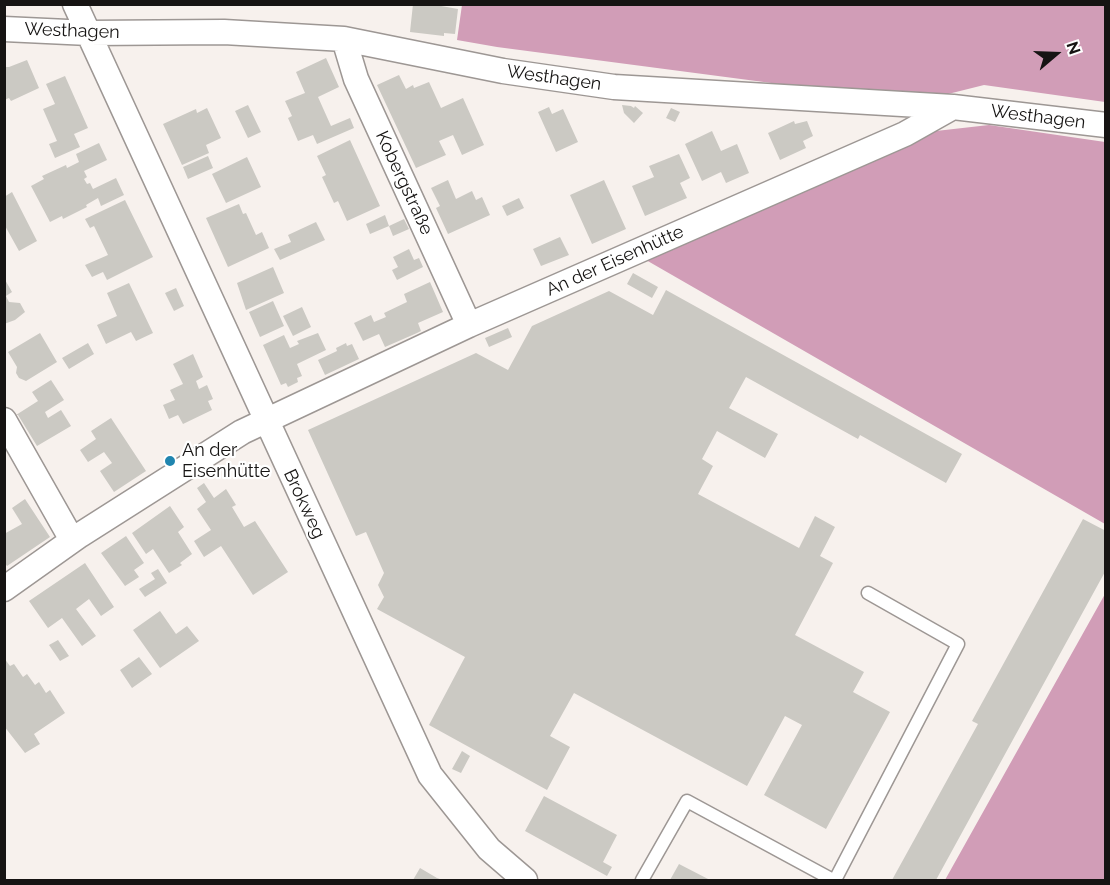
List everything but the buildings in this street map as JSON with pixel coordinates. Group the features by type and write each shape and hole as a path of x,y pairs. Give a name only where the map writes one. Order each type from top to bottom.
{"street":[{"name":"Brokweg","path":"75,4 430,775 489,849 525,880"},
{"name":"Westhagen","path":"4,29 89,33 224,32 345,39 504,71 614,87 953,107 1106,125"},
{"name":"Kobergstraße","path":"345,39 356,79 469,325"},
{"name":"An der Eisenhütte","path":"4,589 72,540 242,432 469,325 905,134 953,107"},
{"path":"4,420 72,540"}],"lane":[{"path":"642,880 687,801 834,880 958,644 868,593"}],"shaded area":[{"path":"462,5 1105,5 1105,102 984,85 948,94 779,84 497,47 457,40"},
{"path":"989,125 1105,142 1105,524 646,260 847,168 936,131"},
{"path":"1105,594 1105,880 945,880"}],"place":[{"name":"An der Eisenhütte","path":"170,461"}]}
